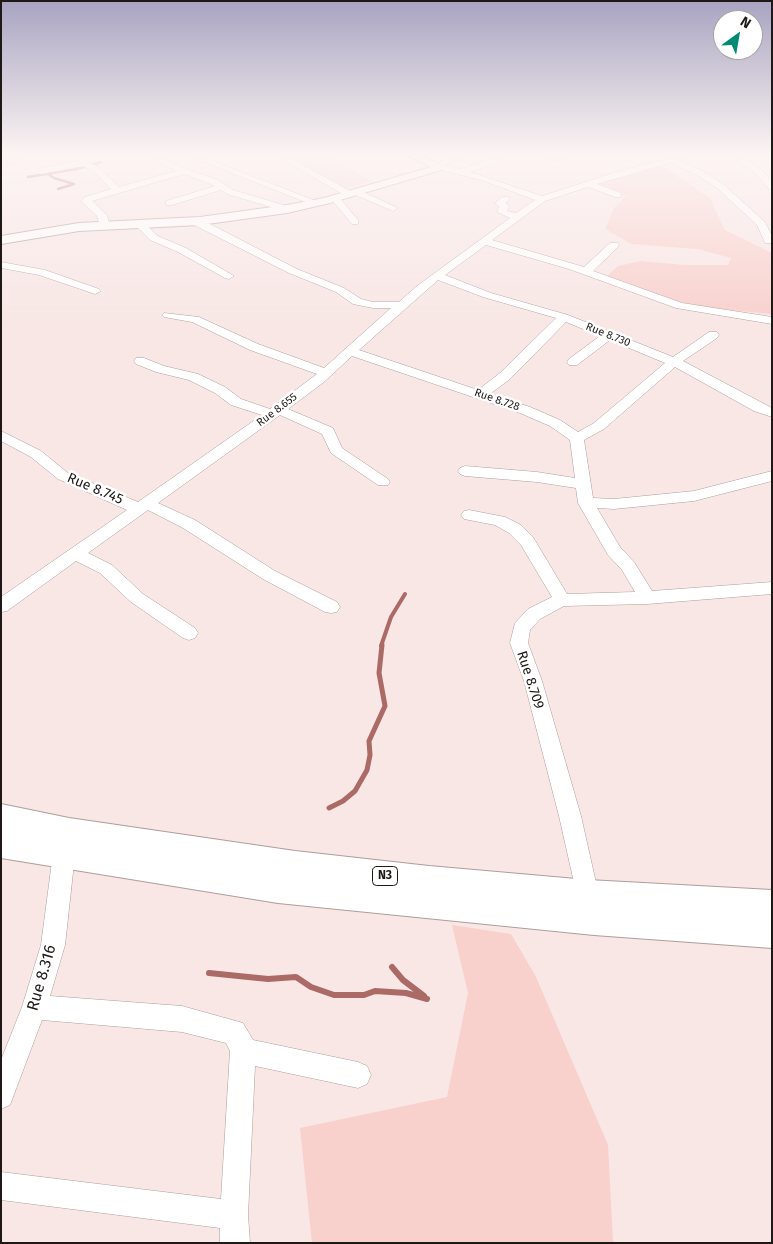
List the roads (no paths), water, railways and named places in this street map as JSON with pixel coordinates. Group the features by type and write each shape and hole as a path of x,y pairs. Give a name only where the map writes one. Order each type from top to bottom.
{"highway":[{"name":"N3","path":"1,818 69,832 295,866 428,882 588,896 772,906"},
{"name":"N3","path":"1,843 278,886 594,918 772,931"}],"main road":[{"path":"1,240 44,232 193,221 271,211"}],"street":[{"path":"98,211 102,215 105,226"},
{"path":"346,211 355,222"},
{"path":"502,211 519,217"},
{"name":"Rue 8.655","path":"1,606 326,373 400,305 483,241 527,211"},
{"path":"747,211 761,224 769,241"},
{"path":"193,221 293,271 340,290 357,302 372,305 400,305"},
{"path":"139,224 154,238 189,254 229,276"},
{"path":"483,241 586,272 680,306 772,321"},
{"path":"586,272 614,245"},
{"path":"1,265 41,272 94,291"},
{"name":"Rue 8.730","path":"437,276 487,294 564,317 610,335 674,362 772,413"},
{"path":"168,315 195,319 254,347 326,373"},
{"path":"480,394 505,376 564,317"},
{"path":"573,362 610,335"},
{"path":"647,598 628,566 614,551 586,503 577,438 599,426 674,362 713,335"},
{"name":"Rue 8.728","path":"350,351 525,410 555,423 577,438"},
{"path":"140,361 160,369 193,377 220,390 236,402 274,411 328,431 336,450 383,482"},
{"name":"Rue 8.745","path":"1,435 36,454 63,476 189,524 269,576 331,607"},
{"path":"465,471 537,477 583,484"},
{"path":"586,503 614,504 694,496 772,476"},
{"path":"469,515 498,522 515,529 526,541 562,600"},
{"path":"76,554 106,568 138,598 189,633"},
{"name":"Rue 8.709","path":"588,896 570,816 533,681 518,643 521,628 534,614 562,600 647,598 772,588"},
{"name":"Rue 8.316","path":"1,1096 34,1007 53,945 64,854"},
{"path":"1,1186 235,1229 243,1051 240,1040 234,1032 182,1019 34,1007"},
{"path":"243,1051 358,1076"}],"waterway":[{"path":"381,646 391,617 405,594"},
{"path":"329,808 343,801 355,791 367,770 370,755 369,741 385,706 379,673 382,645"},
{"path":"392,967 403,980 424,996"},
{"path":"209,973 268,979 296,977 311,987 334,995 364,995 375,991 406,993 427,999"}]}
